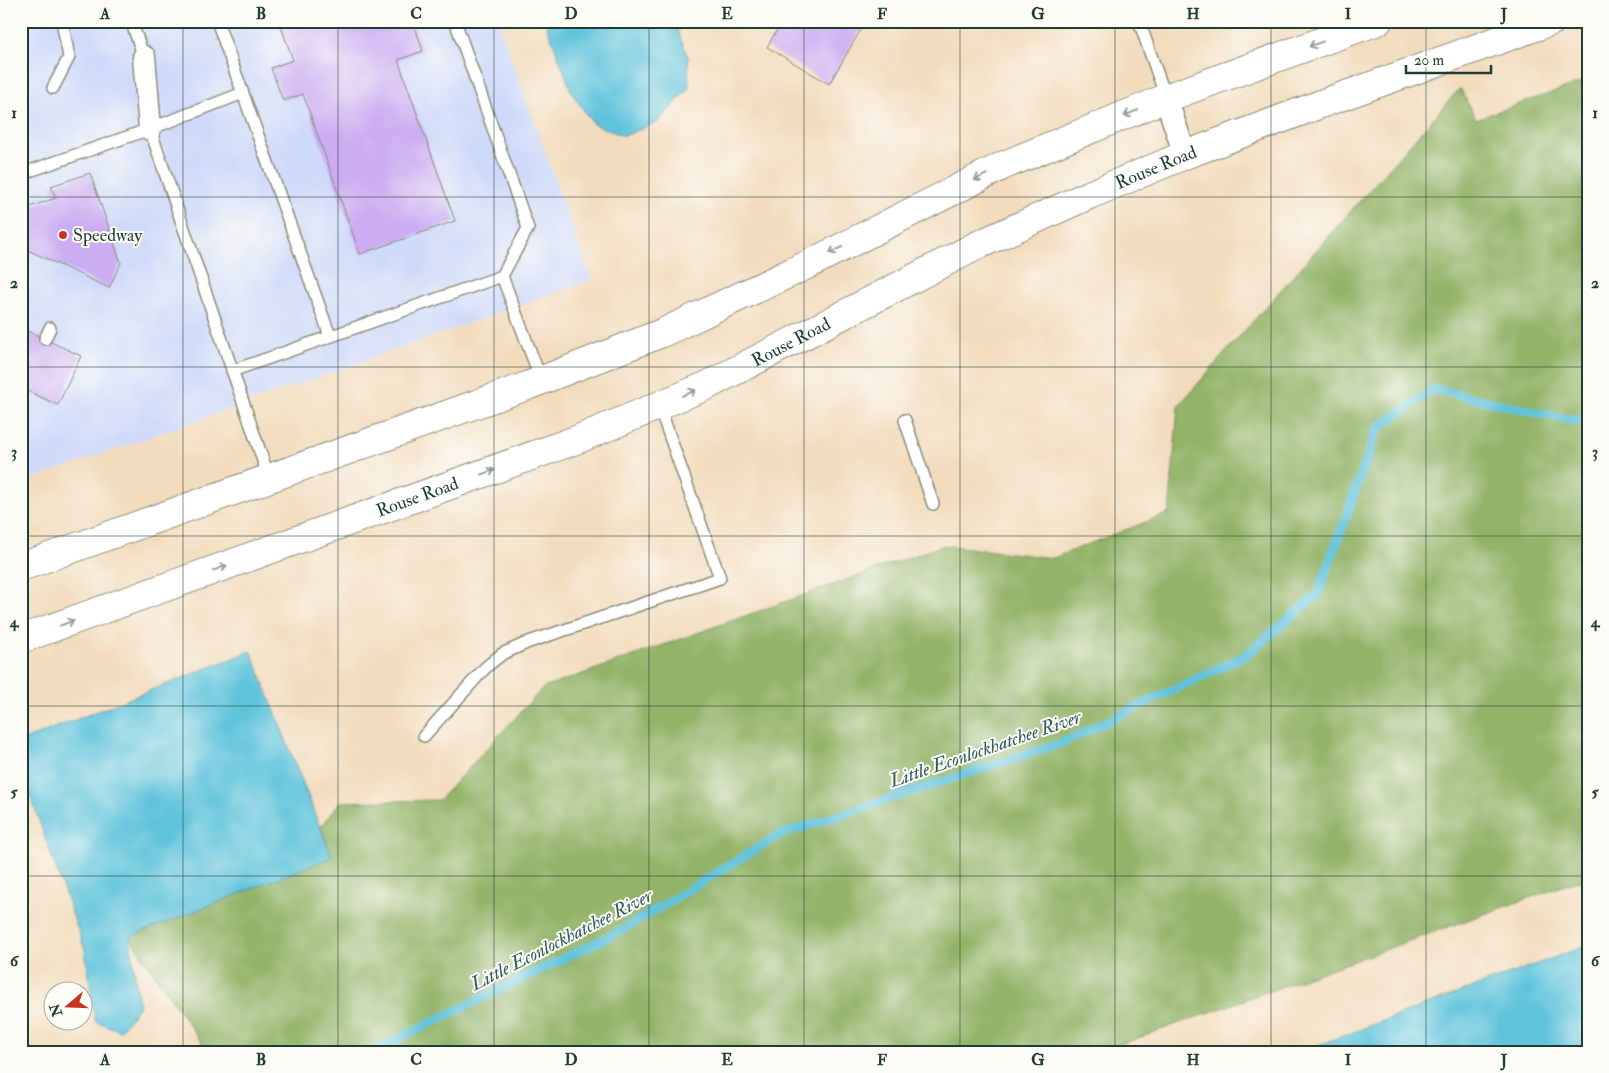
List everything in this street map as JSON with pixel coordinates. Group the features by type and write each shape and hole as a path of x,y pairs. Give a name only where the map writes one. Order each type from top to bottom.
{"street":[{"path":"21,567 541,380 662,333 807,265 1002,166 1166,98 1378,21"},
{"name":"Rouse Road","path":"21,639 567,444 706,386 978,245 1089,195 1185,155 1552,21"},
{"path":"144,57 150,129"},
{"path":"1166,98 1185,155"}],"lane":[{"path":"53,88 69,57 62,21"},
{"path":"131,21 144,57"},
{"path":"217,21 330,336"},
{"path":"232,371 502,276 528,228 455,21"},
{"path":"1139,21 1166,98"},
{"path":"21,174 150,129 243,93"},
{"path":"150,129 269,478"},
{"path":"502,276 541,380"},
{"path":"45,339 50,328"},
{"path":"424,736 486,667 502,654 529,642 720,578 659,406"},
{"path":"905,420 933,504"}],"shaded area":[{"path":"21,21 498,21 591,280 21,483"}],"green space":[{"path":"1588,80 1588,877 1099,1052 208,1052 129,937 331,857 321,827 340,802 439,800 543,688 944,545 1053,558 1169,513 1178,406 1460,88 1476,119"}],"water":[{"path":"545,21 674,21 688,57 689,88 658,122 624,136 593,124 572,93"},
{"path":"251,651 332,857 130,937 139,1006 120,1031 95,1021 92,980 89,980 85,950 21,770 21,741"},
{"path":"1588,945 1588,1052 1299,1052"}],"building":[{"path":"279,21 386,21 389,29 413,21 423,51 398,60 455,221 360,254 303,94 283,101 271,68 293,60"},
{"path":"782,21 866,21 829,84 767,47"},
{"path":"90,173 121,263 109,288 21,247 21,210 56,198 51,186"},
{"path":"21,328 81,356 58,405 21,388"}],"waterway":[{"name":"Little Econlockhatchee River","path":"371,1052 624,929 779,835 1064,742 1246,655 1318,594 1378,428 1434,389 1574,421 1588,416"}],"place":[{"name":"Speedway","path":"63,235"}]}
